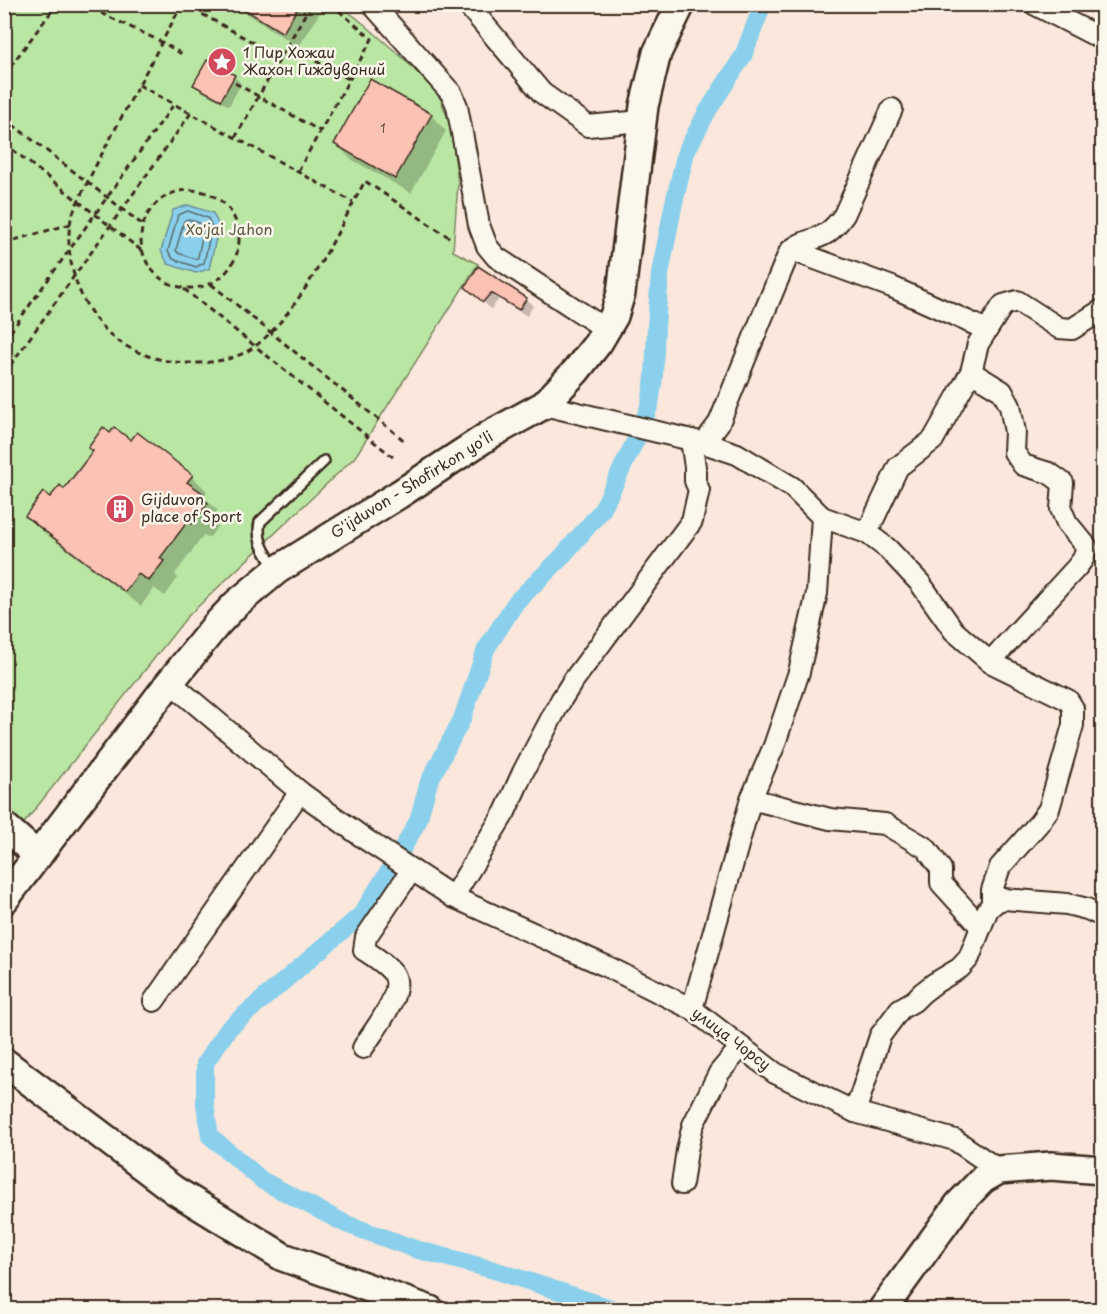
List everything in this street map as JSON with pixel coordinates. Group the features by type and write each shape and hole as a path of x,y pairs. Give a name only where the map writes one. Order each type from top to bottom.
{"main road":[{"name":"G'ijduvon - Shofirkon yo'li","path":"4,900 170,682 236,604 277,570 491,434 544,405 588,358 607,330 621,293 641,121 648,85 657,53 681,4"},
{"path":"4,826 38,856"},
{"path":"4,1062 174,1190 283,1257 430,1310"},
{"path":"882,1310 958,1204 983,1179 999,1170 1051,1166 1102,1170"}],"street":[{"path":"372,4 452,94 457,106 477,219 490,251 607,330"},
{"path":"467,4 542,93 588,126 641,121"},
{"path":"1034,4 1102,39"},
{"path":"453,897 505,812 523,772 573,681 692,520 699,490 695,482 698,441 719,423 791,250 829,232 844,215 892,109"},
{"path":"791,250 892,287 987,330"},
{"path":"867,533 898,467 933,440 971,372 978,344 1003,305 1017,301 1059,328 1072,329 1102,310"},
{"path":"971,372 1002,391 1010,406 1015,432 1014,452 1023,465 1050,473 1063,483 1061,509 1067,523 1086,547 1083,559 1077,567 990,662"},
{"path":"544,405 698,441 737,454 792,487 822,517 867,533 888,549 920,583 954,631 990,662 1068,700 1073,708 1073,724 1049,809 1000,867 992,890 992,904"},
{"path":"692,1008 752,799 774,746 799,672 816,592 822,517"},
{"name":"улица Чорсу","path":"170,682 300,792 365,840 453,897 608,967 692,1008 775,1073 855,1112 955,1140 999,1170"},
{"path":"154,1001 300,792"},
{"path":"752,799 830,819 885,824 926,848 940,869 941,883 981,927"},
{"path":"363,1048 395,998 398,986 394,974 364,950 366,937 407,868"},
{"path":"855,1112 880,1036 900,1009 960,968 969,958 992,904 1004,898 1067,904 1102,916"},
{"path":"682,1184 693,1125 719,1072 741,1047"}],"lane":[{"path":"277,570 266,554 258,534 260,522 324,461"}],"path":[{"path":"4,75 57,4"},
{"path":"82,4 162,42 185,56"},
{"path":"280,58 183,4 87,182 71,218 68,252 79,292 102,326 116,340 135,350 174,363 211,362 234,358 271,332 303,294 365,181 450,238"},
{"path":"235,138 311,4"},
{"path":"298,171 372,39 331,4"},
{"path":"288,46 349,79"},
{"path":"235,83 320,131"},
{"path":"139,85 354,202"},
{"path":"4,341 174,104"},
{"path":"4,374 75,278 191,113"},
{"path":"4,118 142,225"},
{"path":"4,143 143,252"},
{"path":"189,190 205,192 219,199 230,210 237,224 239,240 237,255 228,270 211,284 200,288 183,288 167,283 154,273 145,259 141,242 142,225 149,211 160,200 174,193 189,190"},
{"path":"4,243 71,224"},
{"path":"211,284 406,442"},
{"path":"183,288 393,457"}],"green space":[{"name":"Xo'jai Jahon","path":"5,5 340,5 404,59 439,95 451,127 458,183 453,251 478,264 355,457 187,617 21,827 5,811"}],"water":[{"path":"188,205 213,213 219,226 209,269 196,273 168,264 161,251 173,210"}],"building":[{"path":"236,4 300,4 283,33"},
{"path":"207,60 235,75 221,100 193,85"},
{"path":"370,79 432,114 395,179 334,144"},
{"path":"478,266 527,298 519,310 491,293 483,302 465,287"},
{"name":"Gijduvon place of Sport","path":"103,427 110,433 114,427 131,440 137,432 193,475 187,482 204,494 201,498 208,503 192,524 188,521 160,558 164,561 149,581 138,574 125,592 25,516 43,492 50,497 60,485 64,489 93,451 88,448"}],"waterway":[{"path":"617,1310 494,1270 415,1249 346,1224 263,1181 210,1136 205,1104 205,1063 229,1028 361,915 418,821 429,782 462,719 486,649 516,602 559,560 602,510 640,431 650,404 654,377 660,274 686,152 707,112 743,56 763,4"}],"place":[{"name":"1 Пир Хожаи Жахон Гиждувоний","path":"222,62"},
{"name":"Gijduvon place of Sport","path":"120,509"}]}
